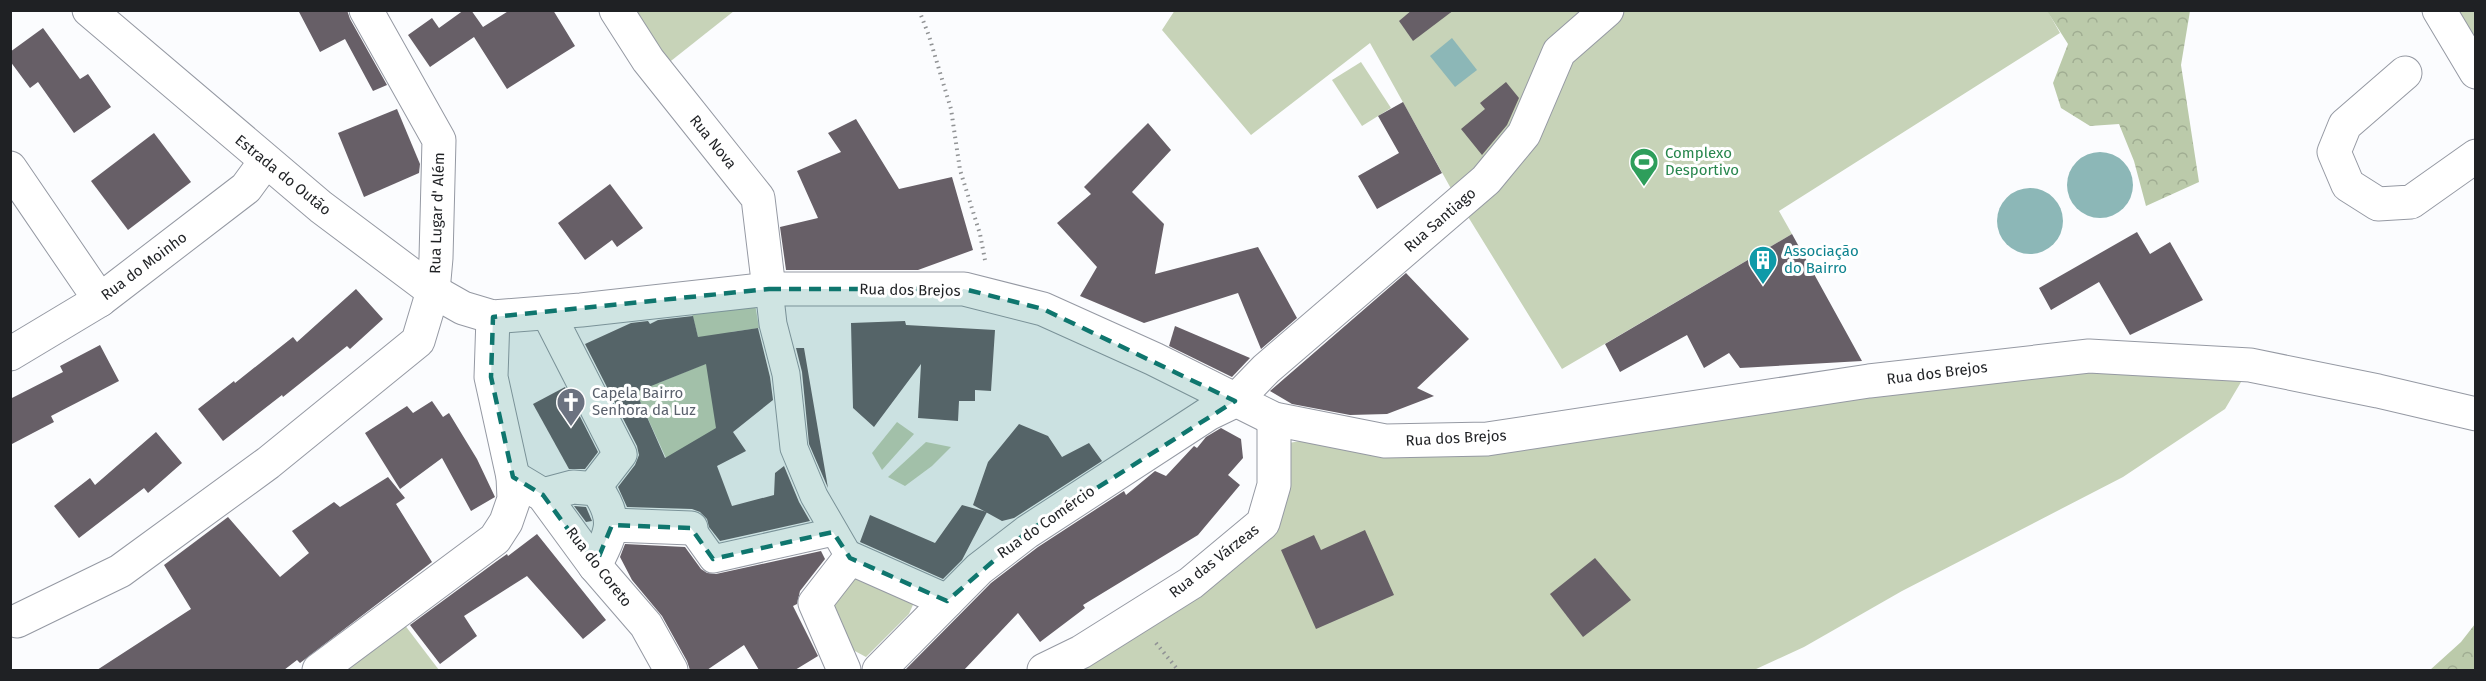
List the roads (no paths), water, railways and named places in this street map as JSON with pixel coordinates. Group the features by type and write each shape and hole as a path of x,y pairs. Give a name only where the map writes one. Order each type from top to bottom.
{"street":[{"name":"Estrada do Outão","path":"88,10 321,207 433,291 463,308 493,317"},
{"name":"Rua Lugar d' Além","path":"17,621 120,571 268,463 418,341 433,291 438,219 439,140 366,10"},
{"name":"Rua Nova","path":"616,10 648,60 758,198 769,289"},
{"name":"Rua Santiago","path":"1235,401 1266,369 1486,180 1524,134 1559,52 1607,10"},
{"path":"2439,10 2475,72"},
{"path":"2405,73 2345,124 2334,152 2348,185 2378,204 2411,202 2475,156"},
{"name":"Rua do Moinho","path":"10,354 100,300 246,188 265,162"},
{"path":"10,168 100,300"},
{"name":"Rua dos Brejos","path":"493,317 769,289 964,290 1043,309 1154,359 1274,419 1385,441 1486,439 1869,381 2089,356 2250,365 2378,391 2475,414"},
{"path":"769,289 772,324 786,374 794,448 814,496 842,545 947,601"},
{"path":"548,313 620,454 593,489"},
{"path":"319,670 495,538 506,522 514,499 513,477 491,377 493,317"},
{"name":"Rua do Comércio","path":"879,670 979,569 1027,532 1208,414 1235,401"},
{"name":"Rua das Várzeas","path":"1044,670 1081,652 1191,583 1263,523 1275,485 1274,419"},
{"name":"Rua do Coreto","path":"513,477 543,495 595,566 645,625 671,670"},
{"path":"543,495 573,487 597,489 608,505 612,525 595,566"},
{"path":"612,525 692,528 713,559 842,545"},
{"path":"842,545 815,603 844,670"}],"water":[{"path":"1452,38 1477,70 1455,87 1430,56"},
{"path":"2093,152 2107,152 2119,157 2128,166 2133,185 2131,198 2124,209 2107,218 2093,218 2081,213 2072,204 2067,192 2067,178 2072,166 2081,157"},
{"path":"2023,188 2037,188 2049,193 2058,202 2063,221 2061,234 2054,245 2037,254 2023,254 2011,249 2002,240 1997,228 1997,214 2002,202 2011,193"}],"place":[{"name":"Complexo Desportivo","path":"1644,188"},
{"name":"Associação do Bairro","path":"1763,286"},
{"name":"Capela Bairro Senhora da Luz","path":"571,428"}]}
